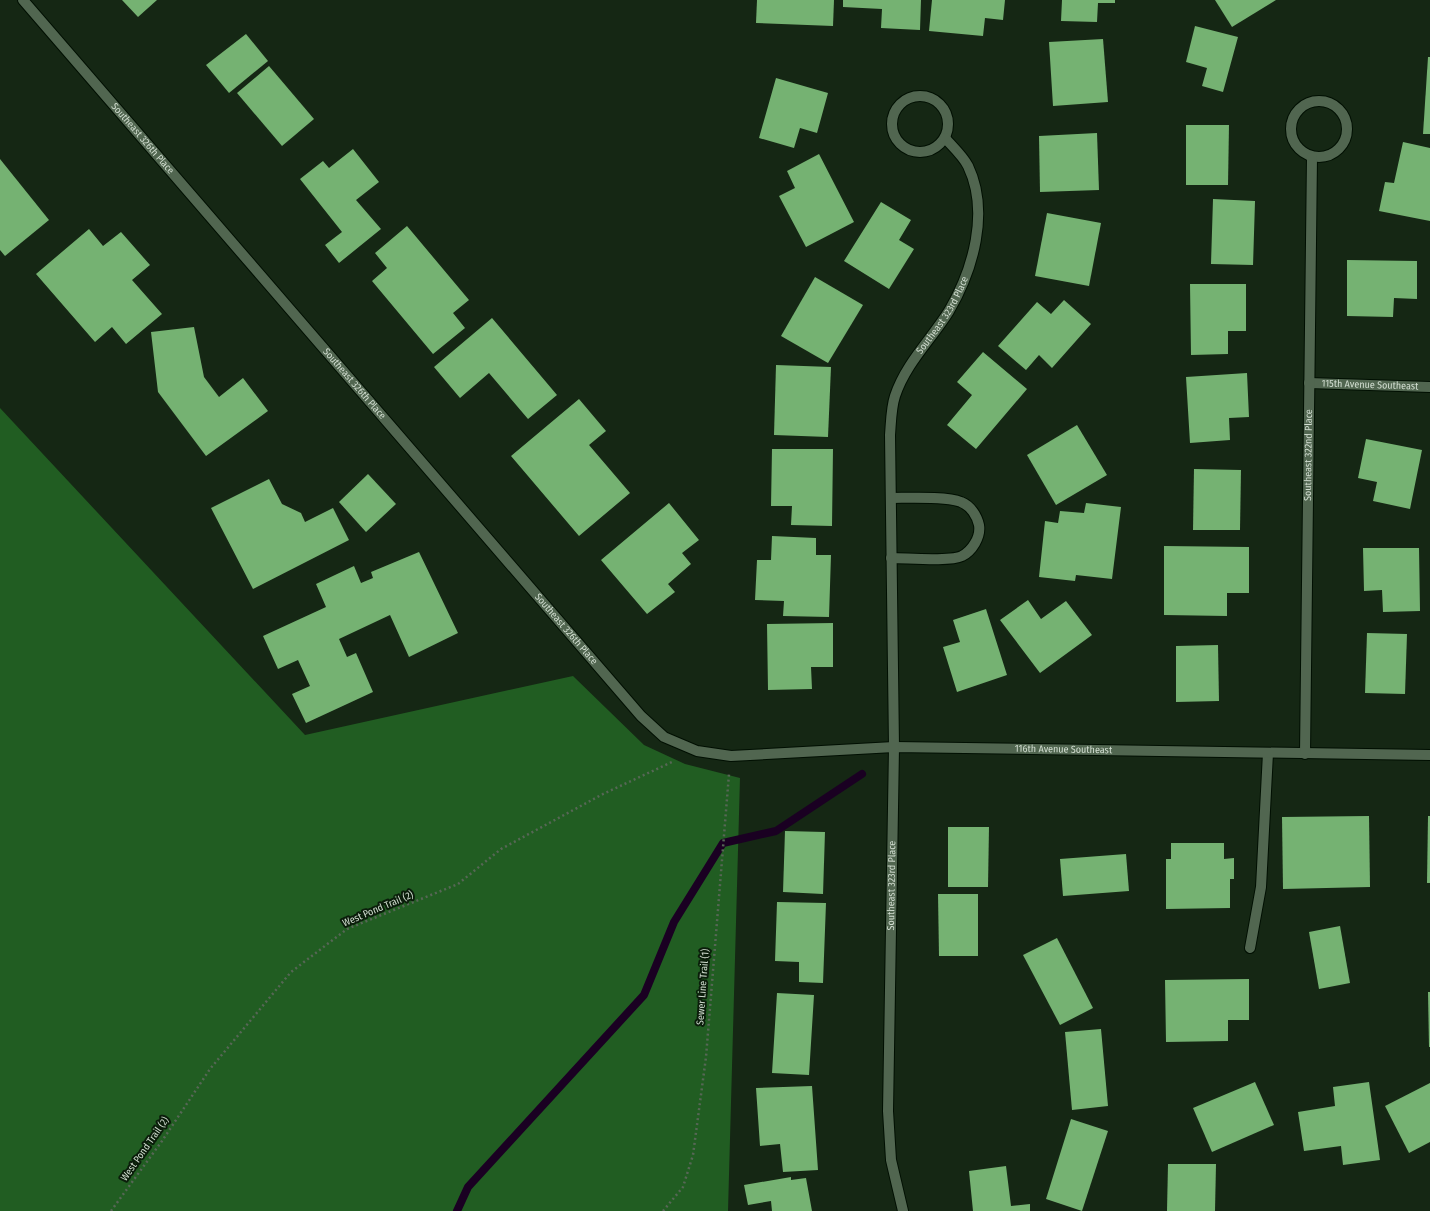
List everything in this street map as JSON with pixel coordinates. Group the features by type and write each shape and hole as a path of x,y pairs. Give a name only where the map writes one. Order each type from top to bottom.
{"street":[{"name":"Southeast 326th Place","path":"23,0 641,716 664,737 697,751"},
{"path":"925,96 933,99 940,105 948,120 948,130 945,138 939,146 930,151 921,153 906,149 896,140 892,130 894,111 907,99 925,96"},
{"path":"1313,102 1326,102 1342,113 1347,127 1345,141 1339,149 1331,155 1322,158 1312,157 1303,153 1295,144 1290,131 1292,122 1295,114 1301,107 1313,102"},
{"name":"Southeast 323rd Place","path":"903,1211 891,1160 888,1111 894,747 890,435 895,396 910,364 948,312 967,275 977,236 978,200 968,165 945,138"},
{"name":"Southeast 322nd Place","path":"1305,754 1312,157"},
{"name":"115th Avenue Southeast","path":"1309,383 1430,387"},
{"path":"891,498 950,499 962,502 971,508 977,517 979,529 974,545 962,556 950,558 891,558"},
{"name":"116th Avenue Southeast","path":"697,751 731,756 894,747 1430,755"},
{"path":"1250,948 1261,887 1268,753"}],"path":[{"name":"West Pond Trail (2)","path":"111,1211 162,1141 210,1069 291,972 347,929 458,884 501,850 603,794 697,751"},
{"name":"Sewer Line Trail (1)","path":"663,1211 683,1186 693,1156 706,1057 731,756"}],"green space":[{"path":"0,408 305,735 573,676 644,745 685,764 740,778 728,1211 0,1211"}],"building":[{"path":"122,0 157,0 138,17"},
{"path":"757,0 834,0 833,26 756,23"},
{"path":"843,0 921,0 920,30 881,28 882,9 843,7"},
{"path":"932,0 1005,0 1003,20 985,18 983,36 929,31"},
{"path":"1062,0 1115,0 1115,3 1098,3 1097,22 1061,21"},
{"path":"1215,0 1276,0 1232,27"},
{"path":"1195,26 1238,37 1223,92 1202,86 1207,68 1186,62"},
{"path":"246,34 268,61 229,93 206,65"},
{"path":"1103,39 1108,102 1053,106 1049,42"},
{"path":"1428,57 1430,57 1430,134 1423,134"},
{"path":"269,66 314,119 282,146 237,93"},
{"path":"776,78 828,93 817,133 800,128 794,148 759,138"},
{"path":"1186,125 1229,125 1228,185 1186,185"},
{"path":"1097,133 1099,190 1040,192 1039,136"},
{"path":"1403,142 1430,148 1430,221 1379,211 1385,182 1394,183"},
{"path":"353,149 379,182 356,200 381,229 339,263 325,245 342,232 300,179 323,161 329,168"},
{"path":"819,154 854,222 806,247 779,196 795,188 787,171"},
{"path":"0,159 49,220 5,256 0,250"},
{"path":"1213,199 1255,201 1253,265 1211,264"},
{"path":"881,202 911,220 899,240 914,249 889,289 844,261"},
{"path":"1047,213 1101,223 1089,286 1035,276"},
{"path":"407,226 469,300 453,313 465,328 433,354 372,281 387,268 375,253"},
{"path":"89,229 103,246 121,232 150,265 132,280 162,314 126,344 112,327 95,342 36,274"},
{"path":"1347,260 1417,261 1417,299 1394,298 1393,317 1347,316"},
{"path":"815,277 863,305 828,363 781,336"},
{"path":"1190,284 1246,284 1246,331 1228,331 1228,354 1191,355"},
{"path":"1064,300 1091,324 1052,368 1039,355 1026,370 998,346 1037,302 1051,314"},
{"path":"492,318 557,395 528,419 489,373 460,398 434,367"},
{"path":"194,327 204,377 219,397 243,378 268,411 206,456 158,392 151,332"},
{"path":"983,352 1027,389 976,449 947,425 972,395 957,382"},
{"path":"776,365 831,367 828,437 774,435"},
{"path":"1247,373 1249,417 1229,418 1230,440 1190,443 1186,377"},
{"path":"579,399 606,431 589,445 630,493 579,536 511,456"},
{"path":"1077,425 1107,475 1056,505 1027,455"},
{"path":"1366,439 1422,450 1410,509 1373,501 1377,482 1358,478"},
{"path":"772,449 833,449 832,526 791,525 792,506 771,506"},
{"path":"1194,469 1241,470 1240,530 1193,530"},
{"path":"368,474 396,504 366,532 339,502"},
{"path":"269,479 282,504 301,513 305,522 333,508 349,540 253,589 211,508"},
{"path":"669,503 699,540 682,553 691,564 668,584 675,592 647,614 601,560"},
{"path":"1086,503 1121,507 1112,579 1076,575 1075,581 1039,577 1045,521 1058,523 1060,511 1084,513"},
{"path":"772,536 816,538 816,555 831,555 829,617 783,616 784,601 755,600 757,560 771,560"},
{"path":"1164,546 1249,547 1249,593 1227,593 1227,616 1164,615"},
{"path":"1363,548 1419,548 1420,611 1383,612 1382,590 1364,591"},
{"path":"419,552 458,633 409,657 390,615 339,639 347,657 356,653 373,692 306,723 292,694 310,686 298,660 278,669 263,636 326,607 316,584 354,566 361,583 373,578 371,572"},
{"path":"1028,600 1041,619 1066,601 1092,635 1040,673 1000,620"},
{"path":"986,609 1007,675 957,692 943,647 960,642 953,620"},
{"path":"833,623 833,667 811,667 812,689 768,690 767,624"},
{"path":"1367,633 1407,634 1405,694 1365,693"},
{"path":"1218,645 1219,701 1176,702 1176,646"},
{"path":"1369,816 1370,887 1283,889 1282,817"},
{"path":"1428,816 1430,816 1430,883 1427,883"},
{"path":"948,827 989,827 988,887 948,887"},
{"path":"785,831 825,832 823,894 783,892"},
{"path":"1171,843 1224,843 1224,859 1234,858 1234,879 1230,879 1230,908 1166,909 1166,859 1171,859"},
{"path":"1126,854 1129,891 1063,896 1060,859"},
{"path":"938,894 978,894 978,956 939,956"},
{"path":"777,902 826,903 823,983 799,982 799,962 775,961"},
{"path":"1340,926 1350,983 1319,989 1309,932"},
{"path":"1057,938 1093,1008 1060,1025 1023,955"},
{"path":"1249,979 1249,1020 1228,1020 1228,1041 1166,1042 1165,980"},
{"path":"1428,992 1430,992 1430,1047 1429,1047"},
{"path":"777,993 814,995 809,1075 772,1073"},
{"path":"1101,1029 1108,1106 1072,1110 1065,1032"},
{"path":"1255,1082 1274,1125 1212,1152 1193,1108"},
{"path":"1369,1082 1380,1160 1343,1165 1341,1146 1304,1151 1298,1112 1335,1106 1333,1087"},
{"path":"1430,1083 1430,1142 1409,1153 1385,1106"},
{"path":"812,1086 818,1170 783,1172 780,1144 760,1146 756,1088"},
{"path":"1071,1119 1108,1131 1082,1211 1046,1199"},
{"path":"1168,1164 1216,1164 1215,1211 1167,1211"},
{"path":"1006,1166 1011,1206 1030,1204 1030,1211 973,1211 969,1171"},
{"path":"791,1177 791,1180 806,1178 812,1211 772,1211 771,1201 748,1205 744,1185"}],"waterway":[{"path":"457,1211 468,1187 644,995 674,922 723,843 776,831 862,774"}]}
